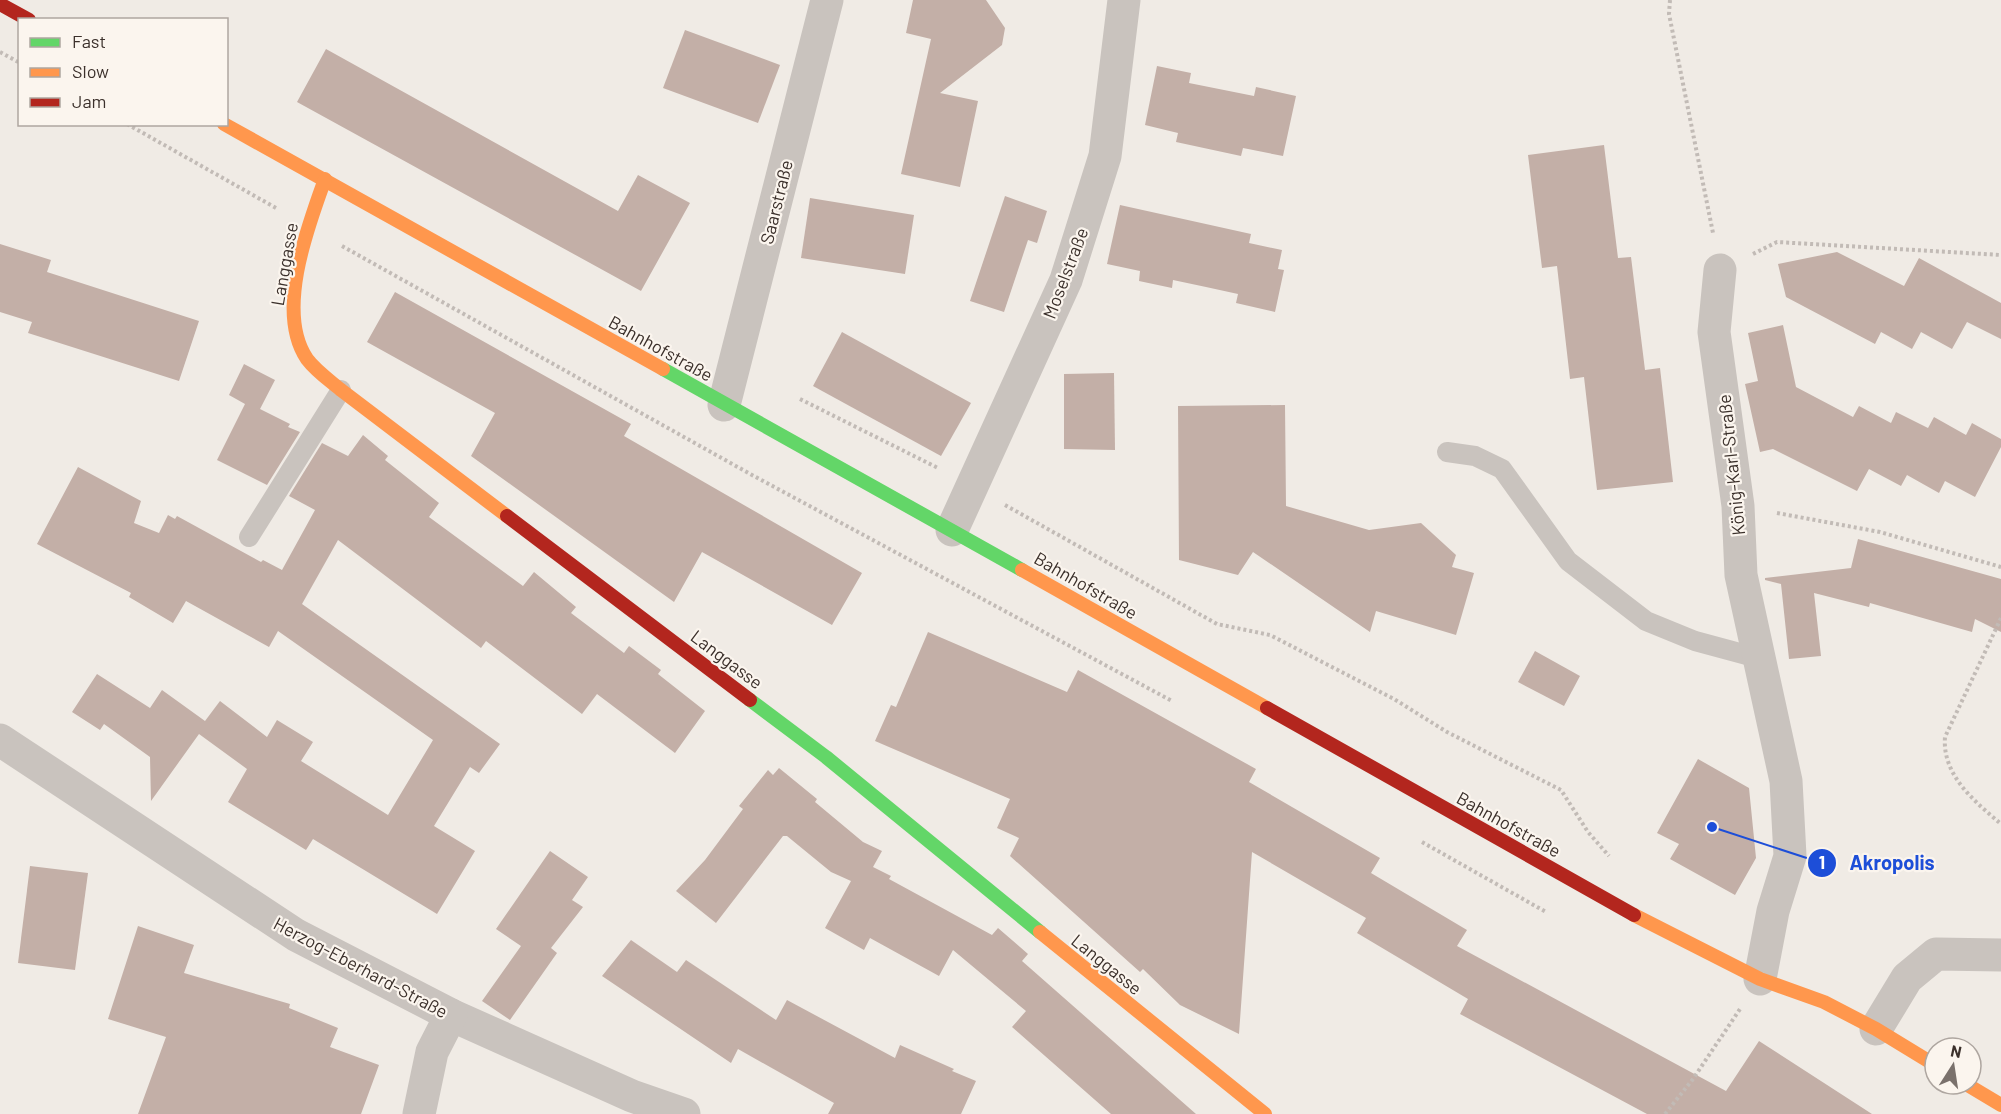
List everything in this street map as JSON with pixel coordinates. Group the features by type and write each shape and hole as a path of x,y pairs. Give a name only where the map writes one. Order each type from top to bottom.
{"street":[{"name":"Saarstraße","path":"724,405 827,0"},
{"name":"Moselstraße","path":"952,530 1066,280 1105,156 1124,0"},
{"path":"0,4 25,18"},
{"name":"Bahnhofstraße","path":"228,126 724,405 952,530 1668,934 1760,978 1824,1002 1876,1029 1923,1058"},
{"name":"Langgasse","path":"325,179 303,240 293,320 305,356 340,390 826,757 941,853 1265,1114"},
{"name":"König-Karl-Straße","path":"1720,270 1714,332 1738,506 1741,575 1786,781 1790,856 1773,911 1760,978"},
{"name":"Herzog-Eberhard-Straße","path":"0,740 296,935 451,1015 632,1096 684,1114"},
{"path":"1876,1029 1907,978 1936,954 2001,955"},
{"path":"419,1114 432,1052 451,1015"},
{"path":"1983,1094 2001,1105"}],"lane":[{"path":"249,537 340,390"},
{"path":"1447,452 1475,456 1502,469 1568,561 1646,621 1695,641 1758,658"}],"path":[{"path":"1670,0 1670,14 1720,270 1777,242 2001,255"},
{"path":"0,52 18,62"},
{"path":"131,126 752,475 1182,706"},
{"path":"796,397 972,486 1216,624 1270,634 1394,699 1447,732 1561,790 1588,832 1615,862"},
{"path":"1738,506 1880,532 2001,567"},
{"path":"2001,618 1945,737 1944,754 1966,795 2001,824"},
{"path":"1419,840 1551,914"},
{"path":"1665,1114 1693,1079 1760,978"},
{"path":"1730,1009 1737,1013"}],"building":[{"path":"913,0 986,0 1005,28 1002,45 940,93 978,101 960,187 901,174 931,39 906,33"},
{"path":"685,30 780,65 758,123 663,88"},
{"path":"326,49 618,211 638,175 690,203 641,291 297,102"},
{"path":"1157,66 1191,73 1189,83 1254,96 1256,87 1296,96 1283,156 1243,148 1241,156 1176,142 1178,133 1145,125"},
{"path":"1604,145 1618,258 1631,257 1645,370 1660,368 1673,482 1597,490 1584,377 1570,379 1557,266 1542,268 1528,155"},
{"path":"1005,196 1047,211 1037,243 1028,240 1004,312 970,301"},
{"path":"810,198 914,215 905,274 801,258"},
{"path":"1120,205 1251,234 1249,243 1282,250 1278,269 1284,270 1275,312 1236,303 1238,294 1173,280 1172,288 1139,281 1140,271 1107,264"},
{"path":"0,244 51,260 47,272 199,321 179,381 28,333 32,322 0,312"},
{"path":"1837,252 1904,286 1919,258 2001,303 2001,339 1967,322 1952,349 1921,332 1912,349 1881,332 1875,344 1786,297 1778,264"},
{"path":"395,292 631,424 624,436 862,573 832,625 702,552 674,602 471,456 495,413 367,342"},
{"path":"1783,325 1796,387 1853,417 1859,406 1891,423 1896,412 1928,428 1934,417 1966,435 1972,423 2001,439 2001,447 1975,497 1945,481 1939,493 1907,475 1901,486 1869,469 1857,491 1773,449 1760,452 1745,384 1758,381 1748,333"},
{"path":"842,332 971,403 941,456 813,386"},
{"path":"244,364 275,380 260,409 290,424 288,427 300,432 267,485 217,460 245,404 229,395"},
{"path":"1114,373 1115,450 1064,449 1064,374"},
{"path":"1285,405 1286,506 1369,530 1421,523 1456,555 1452,567 1474,573 1456,635 1376,611 1370,632 1253,552 1238,575 1179,560 1178,406"},
{"path":"363,435 388,456 385,460 439,503 429,517 523,586 534,572 576,607 571,613 624,653 629,646 661,670 658,674 705,711 675,753 597,694 582,714 486,641 481,648 338,540 302,604 500,744 479,773 470,767 434,826 475,851 437,914 313,839 306,850 228,802 247,769 199,734 151,801 150,757 104,724 100,730 72,712 97,674 150,708 162,690 205,721 220,701 267,737 277,720 313,742 301,761 388,815 433,740 278,631 269,647 186,601 173,623 129,597 131,593 37,544 78,467 141,501 134,523 159,533 168,515 175,519 177,516 261,562 263,560 282,570 315,510 289,496 322,443 348,456"},
{"path":"1858,539 2001,579 2001,632 1975,619 1972,632 1870,603 1869,607 1814,593 1821,656 1789,659 1781,584 1765,580 1765,578 1851,568"},
{"path":"928,632 1067,692 1078,670 1256,769 1249,782 1380,858 1371,873 1467,930 1457,946 1726,1091 1759,1041 1872,1114 1647,1114 1460,1014 1468,999 1357,933 1366,918 1252,852 1239,1034 1180,1005 1143,969 1140,972 1010,856 1019,838 997,828 1010,799 875,741 891,705 896,707"},
{"path":"1535,651 1580,676 1564,706 1518,682"},
{"path":"1698,759 1749,788 1756,858 1735,895 1670,859 1679,844 1657,833"},
{"path":"779,768 817,799 815,802 863,842 882,851 873,867 891,876 889,879 992,935 998,928 1028,954 1022,961 1196,1114 1111,1114 1012,1027 1026,1011 953,950 939,976 870,938 864,950 825,928 851,881 831,872 787,836 783,836 716,923 676,891 705,860 743,809 739,806 768,770 773,775"},
{"path":"550,851 588,877 572,900 583,907 551,948 557,953 510,1020 482,1001 521,946 496,929"},
{"path":"30,866 88,873 75,970 18,963"},
{"path":"138,926 194,945 184,973 290,1004 289,1008 338,1028 330,1047 379,1065 361,1114 138,1114 166,1037 108,1019"},
{"path":"631,940 677,972 686,960 776,1020 787,1000 895,1058 900,1045 954,1069 952,1071 976,1081 961,1114 828,1114 834,1103 738,1049 731,1063 602,976"}],"traffic: fast":[{"path":"663,369 1022,570"},
{"path":"750,700 826,757 1040,932"}],"traffic: slow":[{"path":"228,126 663,369"},
{"path":"325,179 303,244 294,294 294,318 298,340 307,359 341,390 507,516"},
{"path":"1022,570 1267,708"},
{"path":"1634,915 1760,979 1824,1002 1876,1029 1923,1058"},
{"path":"1040,932 1265,1114"},
{"path":"1983,1094 2001,1105"}],"traffic: jam":[{"path":"0,4 25,18"},
{"path":"507,516 750,700"},
{"path":"1267,708 1634,915"}],"place":[{"name":"Akropolis","path":"1712,827"}]}
